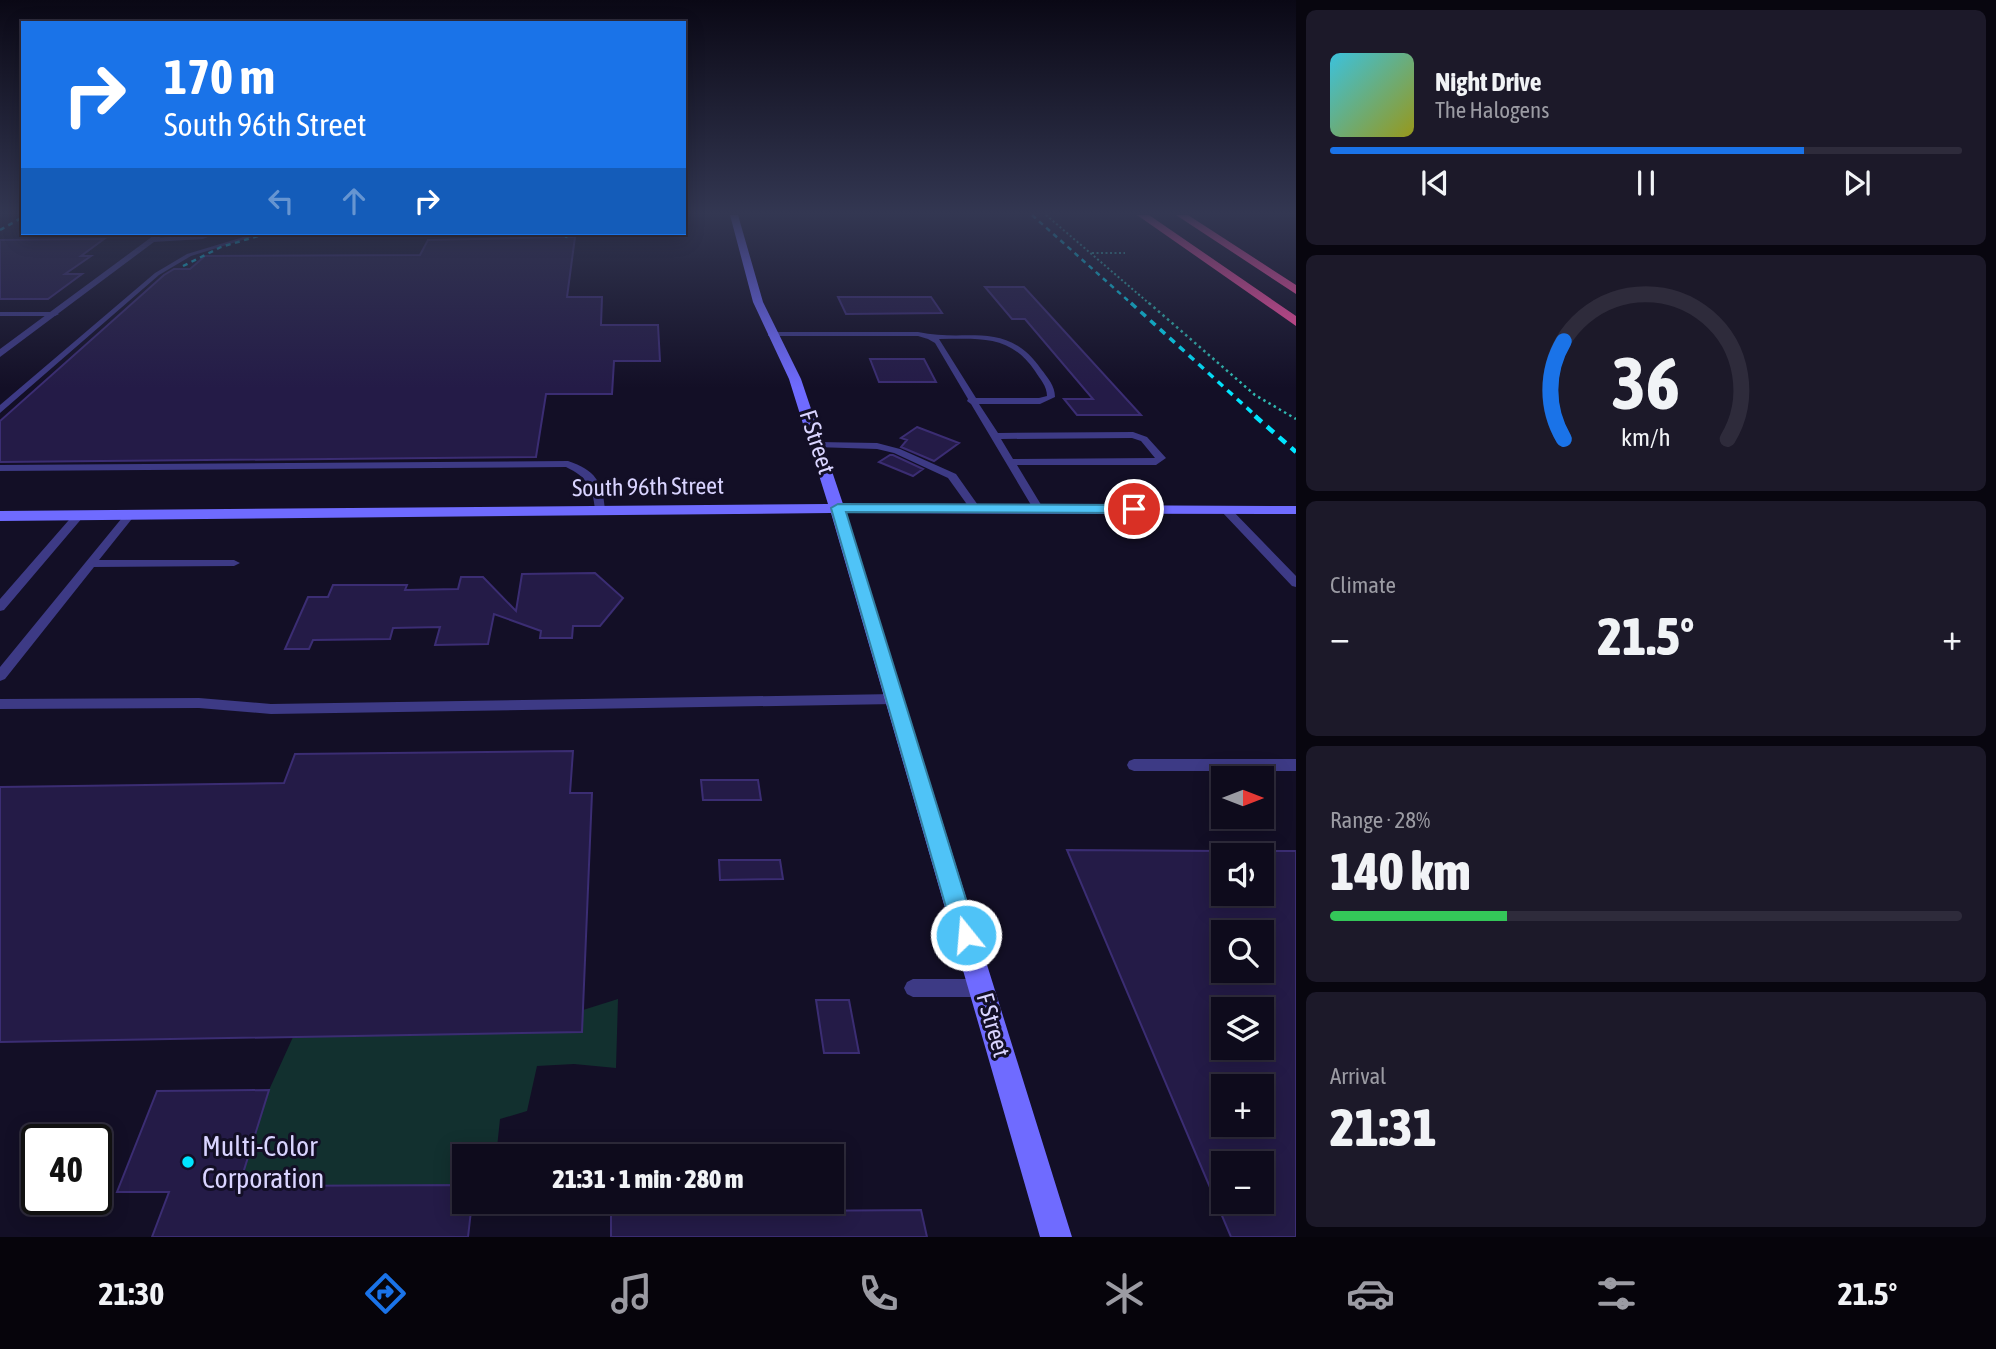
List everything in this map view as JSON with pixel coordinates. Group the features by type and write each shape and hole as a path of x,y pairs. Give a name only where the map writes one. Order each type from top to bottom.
{"highway":[{"path":"1225,273 1296,322"},
{"path":"1270,273 1296,290"}],"street":[{"path":"0,355 110,273"},
{"name":"F Street","path":"750,273 771,334 795,379 838,508 1056,1237"},
{"name":"South 96th Street","path":"0,516 838,508 1296,510"}],"lane":[{"path":"0,410 159,273"},
{"path":"0,314 55,314"},
{"path":"771,334 918,334 931,337 986,338 1007,343 1022,351 1051,389 1051,397 1040,401 971,401"},
{"path":"931,337 938,342 971,401 1038,508"},
{"path":"993,436 1133,435 1144,439 1161,458 1156,462 1010,462"},
{"path":"818,445 877,446 897,451 952,476 975,508"},
{"path":"0,468 568,464 586,472 595,482 600,492 600,510"},
{"path":"1226,510 1296,583"},
{"path":"0,607 79,515"},
{"path":"0,676 130,515"},
{"path":"91,564 234,563"},
{"path":"0,704 199,703 271,709 895,699"},
{"path":"1134,765 1296,765"},
{"path":"913,988 982,988"}],"path":[{"path":"1113,273 1255,395 1296,419"}],"green space":[{"path":"618,999 616,1068 574,1064 537,1066 527,1111 500,1119 497,1144 452,1144 452,1185 239,1186 269,1090 293,1037 582,1032 583,1010"}],"building":[{"path":"0,273 82,274 48,299 0,299"},
{"path":"168,273 570,273 567,297 602,297 601,325 658,325 660,361 614,361 612,394 546,394 536,457 0,462 0,421"},
{"path":"985,287 1024,287 1141,415 1077,415 1064,399 1093,399 1025,319 1012,319"},
{"path":"838,297 931,297 942,313 846,314"},
{"path":"870,359 924,359 936,382 879,382"},
{"path":"917,427 959,443 934,461 901,447 907,440 901,438"},
{"path":"890,455 923,469 913,476 879,462"},
{"path":"595,573 623,598 600,626 573,626 572,638 540,638 541,631 494,614 488,644 435,645 440,627 393,628 390,639 313,640 309,649 285,649 308,597 328,597 333,585 407,585 405,590 458,589 461,577 483,577 516,611 522,574"},
{"path":"573,751 570,793 592,793 582,1032 0,1042 0,787 284,783 295,754"},
{"path":"701,780 758,780 761,800 703,800"},
{"path":"1067,850 1211,851 1211,906 1274,906 1274,851 1296,851 1296,1237 1231,1237 1221,1214 1274,1214 1274,1151 1211,1151 1211,1190"},
{"path":"719,860 780,860 783,879 720,880"},
{"path":"816,1000 849,1000 859,1053 824,1053"},
{"name":"Multi-Color Corporation","path":"269,1090 239,1186 452,1185 452,1214 471,1214 468,1237 152,1237 169,1192 117,1192 157,1091"},
{"path":"921,1210 927,1237 611,1237 611,1214 844,1214 844,1211"}],"railway":[{"path":"1097,273 1133,305"},
{"path":"1131,303 1257,417"},
{"path":"1255,416 1296,452"}],"place":[{"name":"Multi-Color Corporation","path":"188,1162"}],"route":[{"path":"966,935 838,508 1134,509"}]}
